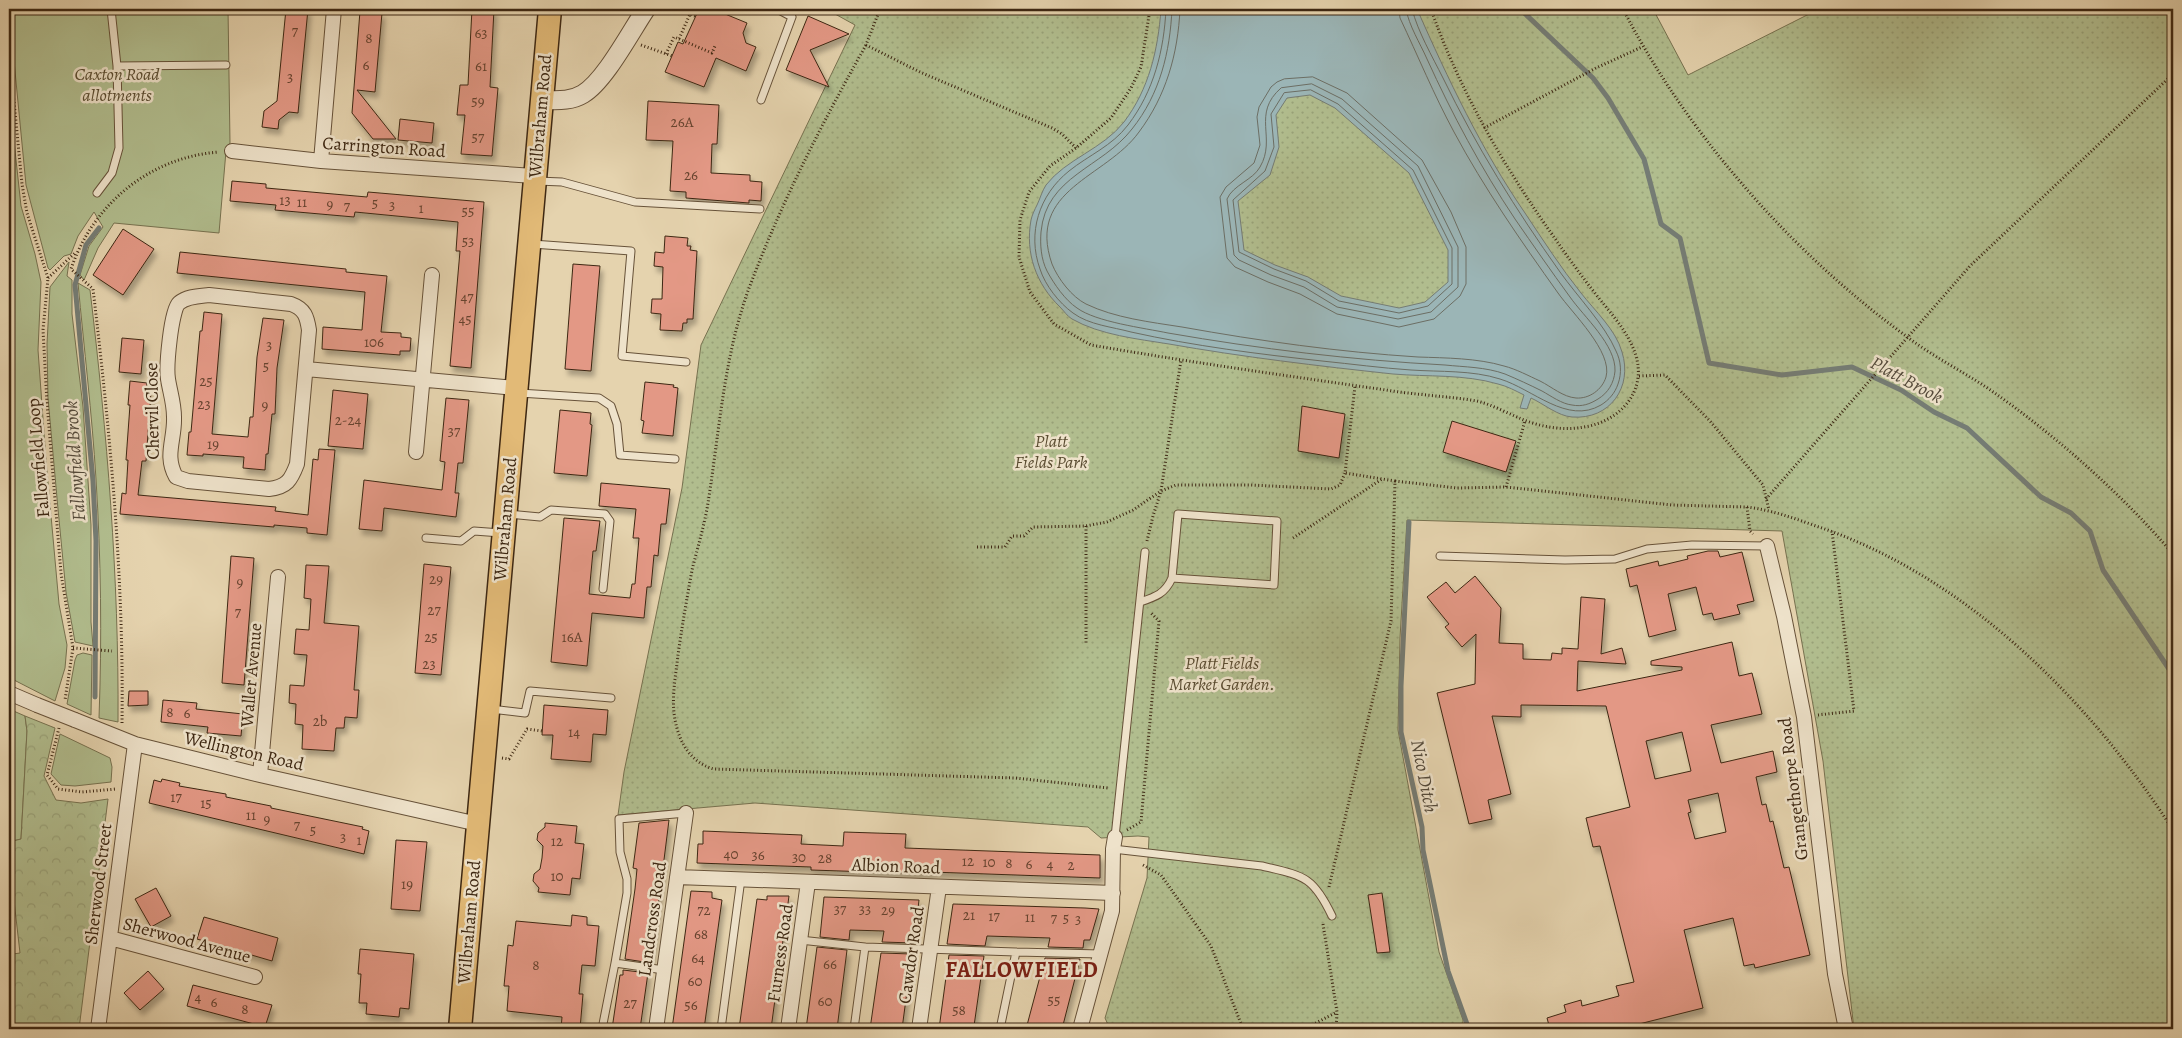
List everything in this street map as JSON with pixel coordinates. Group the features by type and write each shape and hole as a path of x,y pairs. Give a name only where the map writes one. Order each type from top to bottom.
{"highway":[{"name":"Wilbraham Road","path":"460,1029 550,9"}],"street":[{"path":"320,161 334,9"},
{"path":"541,100 566,100 583,94 598,81 646,9"},
{"name":"Carrington Road","path":"232,151 320,161 534,178"},
{"path":"416,452 432,274"},
{"name":"Chervil Close","path":"209,295 291,304 300,308 307,317 309,330 306,369 297,464 291,480 281,488 269,489 188,481 176,477 171,467 170,450 174,418 173,400 168,377 173,314 179,303 194,297 209,295"},
{"path":"306,369 422,379 516,390"},
{"name":"Grangethorpe Road","path":"1767,546 1784,616 1804,717 1835,974 1846,1029"},
{"name":"Waller Avenue","path":"260,776 278,577"},
{"name":"Wellington Road","path":"9,693 135,744 260,776 478,824"},
{"name":"Sherwood Street","path":"98,1029 135,744"},
{"name":"Landcross Road","path":"656,1029 686,813"},
{"path":"1080,1029 1102,954 1112,911 1114,843"},
{"name":"Albion Road","path":"677,877 1113,893"},
{"name":"Furness Road","path":"788,1029 808,882"},
{"name":"Cawdor Road","path":"919,1029 939,887"},
{"name":"Sherwood Avenue","path":"110,938 255,978"}],"lane":[{"path":"97,193 112,173 119,148 117,66 111,9"},
{"path":"761,100 792,17 777,9"},
{"path":"117,66 226,65"},
{"path":"534,178 562,182 635,202 760,209"},
{"path":"529,243 631,251 622,356 686,362"},
{"path":"516,390 599,398 611,406 617,424 620,455 675,459"},
{"path":"426,538 461,541 474,531 504,523 540,517 551,510 605,514 610,522 603,589"},
{"path":"1140,602 1161,594 1168,588 1172,578 1178,514 1278,522 1274,585 1172,578"},
{"path":"1440,556 1565,560 1615,559 1647,549 1692,545 1767,546"},
{"path":"1145,552 1114,843 1262,866 1302,877 1315,886 1332,916"},
{"path":"488,708 526,713 530,690 611,698"},
{"path":"602,1029 627,893 627,879 620,852 619,819 686,813"},
{"path":"721,1029 742,879"},
{"path":"800,940 865,947 1102,954"},
{"path":"854,1029 865,947"},
{"path":"1000,1029 1016,952"},
{"path":"615,963 664,970"}],"path":[{"path":"880,9 866,45 806,156 751,284 734,338 706,511 693,569 676,666 674,714 682,742 691,757 701,766 714,769 1015,778 1120,790"},
{"path":"1150,9 1141,67 1131,88 1110,118 1076,148 1050,166 1029,192 1023,210 1020,220 1019,256 1030,292 1054,324 1091,345 1355,386 1479,402 1525,421 1546,426 1568,429 1603,422 1621,412 1633,396 1638,376 1637,358 1631,342 1621,325 1524,195 1484,128 1441,37 1431,9"},
{"path":"1623,9 1642,47 1693,120 1761,206 1817,262 1907,337 1990,390 2061,445 2117,494 2173,554"},
{"path":"679,39 690,14 697,18"},
{"path":"628,36 643,46 672,56"},
{"path":"666,54 674,37 698,49 712,53 715,46"},
{"path":"866,45 922,73 1052,128 1062,134 1076,148"},
{"path":"1484,128 1566,83 1642,47"},
{"name":"Fallowfield Loop","path":"9,50 22,184 27,213 48,278 43,330 46,403 61,573 73,648 64,706"},
{"path":"1766,500 1970,266 2173,74"},
{"path":"122,739 123,654 110,430 93,288 71,269 87,232 111,203 132,184 176,159 200,153 232,151"},
{"path":"48,278 77,252"},
{"path":"1145,552 1161,491 1181,360"},
{"path":"1638,376 1664,375 1710,421 1763,485 1769,510"},
{"path":"977,547 1005,547 1012,536 1024,536 1033,527 1086,526 1108,522 1133,510 1161,491 1176,485 1331,488 1340,485 1345,473 1355,386"},
{"path":"1506,487 1525,421"},
{"path":"1345,473 1457,488 1506,487 1672,505 1769,510 1832,531 1882,552 1917,572 1990,623 2054,680 2104,734 2173,830"},
{"path":"1293,538 1383,479"},
{"path":"1336,1029 1338,1012 1322,917 1391,621 1395,481"},
{"path":"1747,508 1750,531 1767,546"},
{"path":"1086,526 1086,644"},
{"path":"1804,717 1854,711 1832,531"},
{"path":"1140,602 1159,621 1141,822 1114,843 1161,875 1211,946 1243,1029"},
{"path":"73,648 112,651"},
{"path":"60,724 47,774 58,789 82,792 130,787"},
{"path":"484,757 509,759 527,729 542,731"},
{"path":"1299,1029 1308,1027 1338,1012"}],"green space":[{"name":"Caxton Road allotments","path":"9,9 228,9 230,143 226,151 219,233 114,223 98,248 84,280 80,275 89,246 103,227 94,212 78,236 71,254 64,256 50,270 48,268 26,185"},
{"name":"Platt Fields Park","path":"826,9 1653,9 1688,75 1819,9 2173,9 2173,1029 1854,1029 1823,761 1782,531 1407,520 1400,638 1398,730 1439,952 1463,1020 1463,1029 1110,1029 1105,1018 1147,878 1149,837 1101,838 1088,827 755,803 618,815 624,772 682,488 701,345 855,25"},
{"path":"9,95 21,206 41,282 38,350 59,604 67,645 65,668 55,701 14,680 13,531 9,478"},
{"path":"69,262 67,276 72,280 72,314 83,407 91,525 91,622 93,646 75,642 66,592 48,398 47,344 50,287"},
{"path":"78,283 90,290 107,451 114,559 118,722 99,718 101,628 98,509"},
{"path":"83,653 92,655 91,715 67,704 75,660 77,655"},
{"path":"9,709 25,716 27,731 21,839 9,842"},
{"path":"25,716 55,728 44,776 56,800 81,803 108,799 79,1029 9,1029 9,975 13,954 20,953 9,842 21,839 27,731"},
{"path":"60,734 110,758 112,767 111,782 75,786 61,785 51,774"}],"water":[{"path":"1161,9 1417,9 1453,87 1509,189 1559,264 1615,336 1625,365 1621,389 1615,399 1597,413 1586,417 1572,417 1556,412 1531,398 1527,409 1520,408 1524,395 1505,386 1485,381 1459,377 1393,374 1225,353 1119,336 1095,329 1070,318 1044,288 1034,267 1030,244 1031,218 1046,185 1054,176 1106,140 1124,122 1133,109 1146,83 1155,54","holes":["1310,95 1335,108 1409,173 1448,250 1448,282 1425,302 1399,308 1341,296 1308,277 1275,265 1244,250 1238,201 1270,175 1279,147 1276,115 1287,98"]}],"building":[{"path":"286,9 308,9 298,113 289,112 279,120 278,129 262,127 264,111 277,101"},
{"path":"472,9 494,9 490,87 498,88 492,156 461,154 465,115 457,115 460,85 468,85"},
{"path":"699,9 713,9 747,23 743,33 746,43 756,47 746,71 716,58 704,87 665,72 678,42 683,44"},
{"path":"360,11 382,13 375,92 357,90 396,139 373,139 352,113"},
{"path":"808,16 849,34 810,50 829,87 786,70"},
{"path":"648,101 719,105 717,144 712,144 711,173 750,175 750,181 762,182 761,201 749,200 749,203 686,198 686,192 670,191 673,141 646,140"},
{"path":"400,119 434,123 432,143 398,140"},
{"path":"232,181 266,184 266,188 367,197 368,192 484,202 471,368 450,366 460,251 456,251 458,222 355,212 354,217 275,210 276,205 230,201"},
{"path":"123,229 154,249 123,295 93,275"},
{"path":"665,236 688,238 687,246 691,246 690,250 697,251 693,319 687,319 687,323 683,323 682,331 660,330 661,314 651,313 652,299 662,299 663,267 654,266 655,252 664,253"},
{"path":"180,252 346,269 346,272 387,276 381,332 401,333 401,337 411,338 410,351 400,351 400,355 322,349 323,327 362,330 365,292 177,273"},
{"path":"573,264 600,266 591,371 565,369"},
{"path":"204,312 222,314 212,434 248,437 250,417 253,417 257,357 263,318 284,320 277,368 275,414 272,414 265,470 243,468 244,457 203,454 203,456 187,455 189,432 191,432 200,331 202,331"},
{"path":"122,338 144,340 141,374 119,372"},
{"path":"130,381 147,383 146,392 151,392 146,461 142,461 138,495 276,507 275,511 308,515 313,459 318,460 319,449 335,450 327,535 307,533 307,528 120,514 122,493 126,494"},
{"path":"645,382 674,385 673,387 678,388 673,436 642,433 644,421 641,420"},
{"path":"333,390 368,394 363,449 328,446"},
{"path":"446,398 469,400 463,463 458,463 455,493 459,493 456,517 384,508 382,531 359,529 364,480 442,490 445,462 440,461"},
{"path":"1302,406 1345,414 1339,458 1298,451"},
{"path":"560,410 591,413 590,424 592,425 587,476 554,473"},
{"path":"1452,421 1516,441 1506,472 1443,452"},
{"path":"601,483 670,489 666,524 661,524 658,556 654,555 651,587 647,587 644,618 592,613 587,666 551,662 564,518 600,521 596,551 593,551 589,594 630,598 632,584 635,584 639,538 633,538 636,509 599,506"},
{"path":"1708,551 1718,551 1720,557 1742,552 1754,601 1737,605 1740,614 1714,620 1712,613 1703,615 1696,587 1668,594 1676,630 1649,637 1637,585 1630,587 1626,569 1658,561 1659,566 1688,559 1687,556"},
{"path":"231,556 254,558 244,685 222,683"},
{"path":"424,564 451,567 441,675 415,673"},
{"path":"306,565 329,566 324,623 359,626 354,690 359,690 357,718 345,717 344,728 336,728 334,751 302,749 303,725 295,724 296,704 289,703 290,685 304,686 307,655 294,654 296,629 309,630 311,599 304,598"},
{"path":"1475,576 1501,608 1499,643 1523,644 1523,659 1551,660 1552,653 1562,654 1562,648 1578,649 1581,597 1605,599 1601,654 1622,648 1626,664 1578,661 1577,691 1682,670 1682,667 1651,665 1651,661 1732,642 1739,676 1752,673 1762,714 1711,725 1721,763 1773,751 1777,772 1756,777 1762,805 1766,804 1770,822 1773,821 1784,868 1789,867 1810,955 1755,968 1754,964 1744,966 1733,918 1684,930 1703,1008 1639,1024 1640,1029 1550,1029 1547,1018 1566,1012 1564,1005 1581,1000 1582,1006 1619,996 1616,986 1634,982 1600,846 1593,847 1586,818 1630,807 1606,706 1521,705 1521,717 1492,716 1511,794 1488,800 1492,819 1469,824 1437,693 1475,684 1476,634 1462,647 1445,627 1449,624 1427,597 1446,582 1455,593","holes":["1682,732 1691,771 1655,779 1646,741","1718,793 1726,832 1695,839 1688,813 1691,812 1688,800"]},
{"path":"129,691 148,691 148,705 128,706"},
{"path":"163,700 197,703 196,709 243,714 241,736 207,733 208,727 161,722"},
{"path":"544,705 608,710 606,735 593,734 591,762 551,759 553,735 542,735"},
{"path":"162,779 180,783 179,786 226,794 226,797 271,806 271,808 363,827 362,829 369,831 364,854 149,803 154,780 161,782"},
{"path":"669,820 651,963 625,959 635,889 637,869 633,868 639,823"},
{"path":"545,823 577,826 575,843 584,844 580,879 572,878 570,895 538,892 539,888 533,881 534,874 540,869 542,858 543,846 537,840 538,833 545,827"},
{"path":"703,831 802,835 801,844 843,846 844,832 906,834 905,848 1100,855 1100,878 811,870 811,867 697,863 698,844 703,844"},
{"path":"396,840 427,842 420,911 391,909"},
{"path":"156,888 171,916 151,927 135,899"},
{"path":"691,891 712,892 712,898 722,900 704,1029 672,1029"},
{"path":"1382,893 1390,952 1377,953 1368,895"},
{"path":"767,896 789,896 771,1029 739,1029 757,899 767,900"},
{"path":"824,897 919,900 914,943 882,942 884,931 850,930 849,940 820,937"},
{"path":"953,904 1099,909 1090,940 1084,940 1083,948 1048,947 1050,938 987,936 985,946 947,944"},
{"path":"572,915 587,917 587,925 599,926 595,966 582,965 579,994 583,994 580,1029 561,1029 562,1017 507,1011 509,986 504,986 508,945 513,946 516,921 571,926"},
{"path":"204,917 278,938 272,961 197,939"},
{"path":"817,947 847,950 837,1029 806,1029"},
{"path":"360,949 414,954 409,1009 400,1008 399,1017 366,1014 367,1003 359,1003 361,974 358,974"},
{"path":"881,953 912,954 902,1029 870,1029"},
{"path":"949,955 984,956 974,1026 961,1024 961,1029 939,1029"},
{"path":"1045,958 1080,959 1062,1029 1026,1029"},
{"path":"623,970 648,973 640,1029 612,1029 620,975 623,975"},
{"path":"148,971 164,989 140,1010 124,993"},
{"path":"193,985 272,1005 265,1027 187,1006"}],"waterway":[{"name":"Platt Brook","path":"1520,9 1593,78 1608,98 1644,159 1661,224 1680,238 1709,363 1782,375 1852,367 1901,390 1934,412 1967,428 2041,497 2071,513 2090,531 2103,570 2173,675"},
{"name":"Fallowfield Brook","path":"95,697 96,541 93,481 75,285 86,245 99,228"},
{"name":"Nico Ditch","path":"1409,522 1401,686 1401,732 1422,827 1423,850 1448,971 1467,1024 1467,1029"}],"district":[{"name":"FALLOWFIELD","path":"1022,969"}],"park label":[{"name":"Platt Fields Market Garden.","path":"1222,673"}]}
